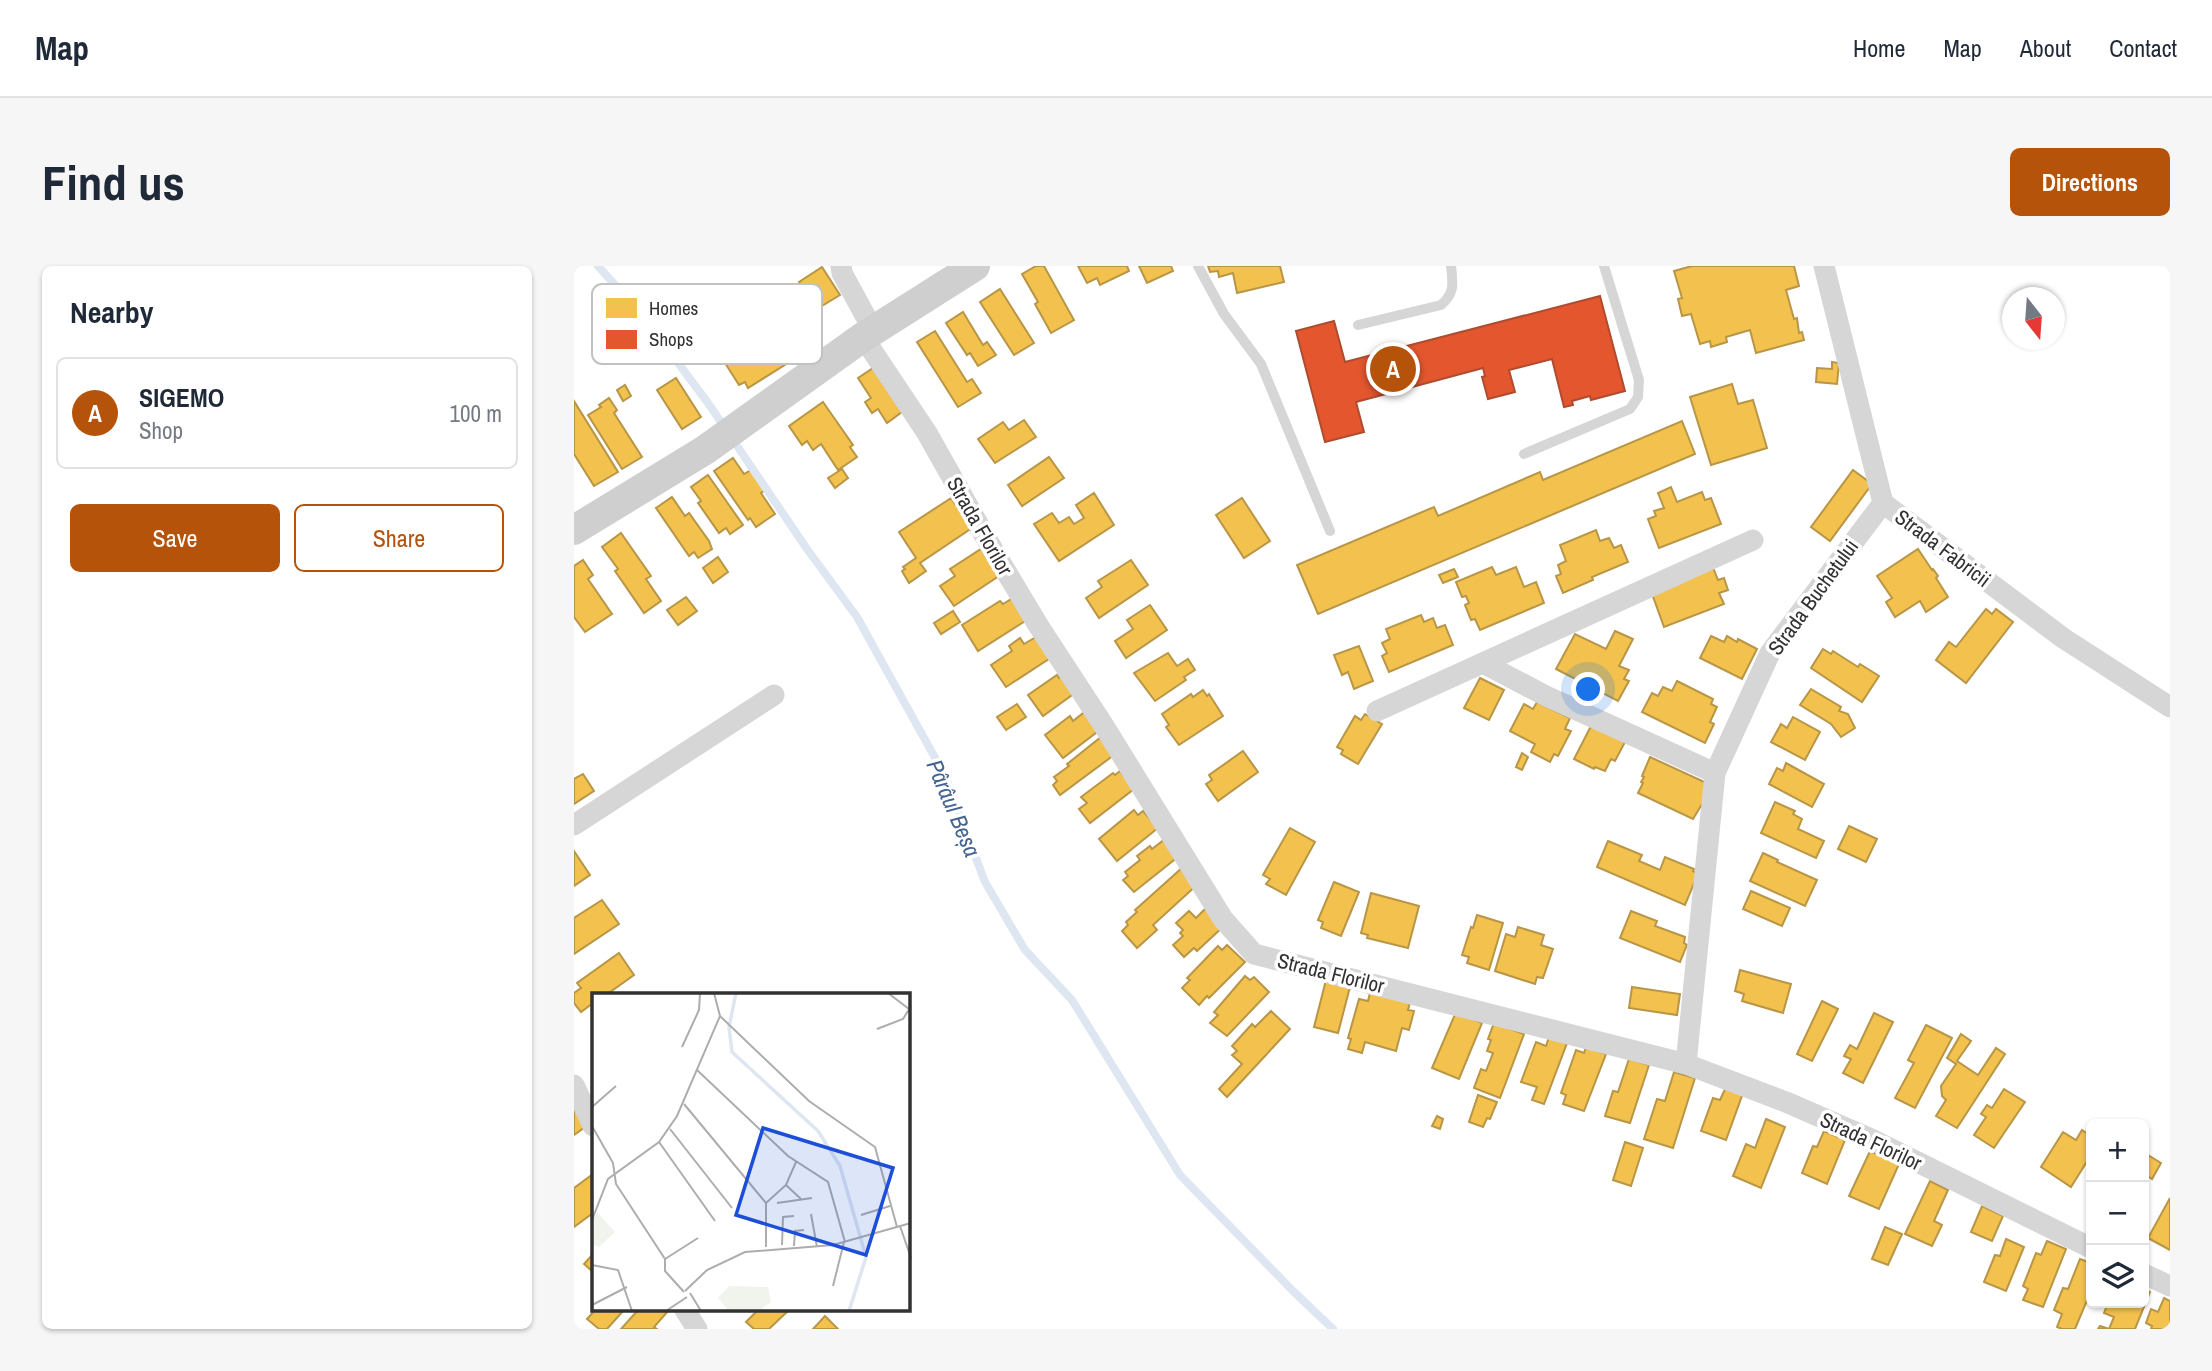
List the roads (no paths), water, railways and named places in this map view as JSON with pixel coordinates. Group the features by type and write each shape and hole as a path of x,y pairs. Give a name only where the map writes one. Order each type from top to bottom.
{"main road":[{"path":"574,530 705,450 868,333 975,266"}],"street":[{"name":"Strada Florilor","path":"841,266 868,333 1038,625 1223,919 1254,954 1686,1064 1786,1102 1871,1139 2086,1246"},
{"name":"Strada Fabricii","path":"1824,266 1883,503 2063,638 2170,707"},
{"name":"Strada Buchetului","path":"1686,1064 1715,773 1770,653 1883,503"},
{"path":"1377,711 1753,540"},
{"path":"1483,663 1546,696 1715,773"},
{"path":"574,825 774,695"},
{"path":"574,1085 592,1124"},
{"path":"2149,1276 2170,1286"},
{"path":"686,1312 697,1329"}],"lane":[{"path":"1198,266 1224,314 1261,364 1330,531"},
{"path":"1358,325 1441,305 1449,298 1454,288 1451,266"},
{"path":"1524,454 1630,409 1638,397 1639,380 1604,266"}],"waterway":[{"name":"Pârâul Beșa","path":"598,266 614,284"},
{"name":"Pârâul Beșa","path":"679,364 857,617 944,774 985,882 1025,950 1072,1000 1180,1175 1333,1329"}],"place":[{"name":"SIGEMO","path":"1393,369"}]}
